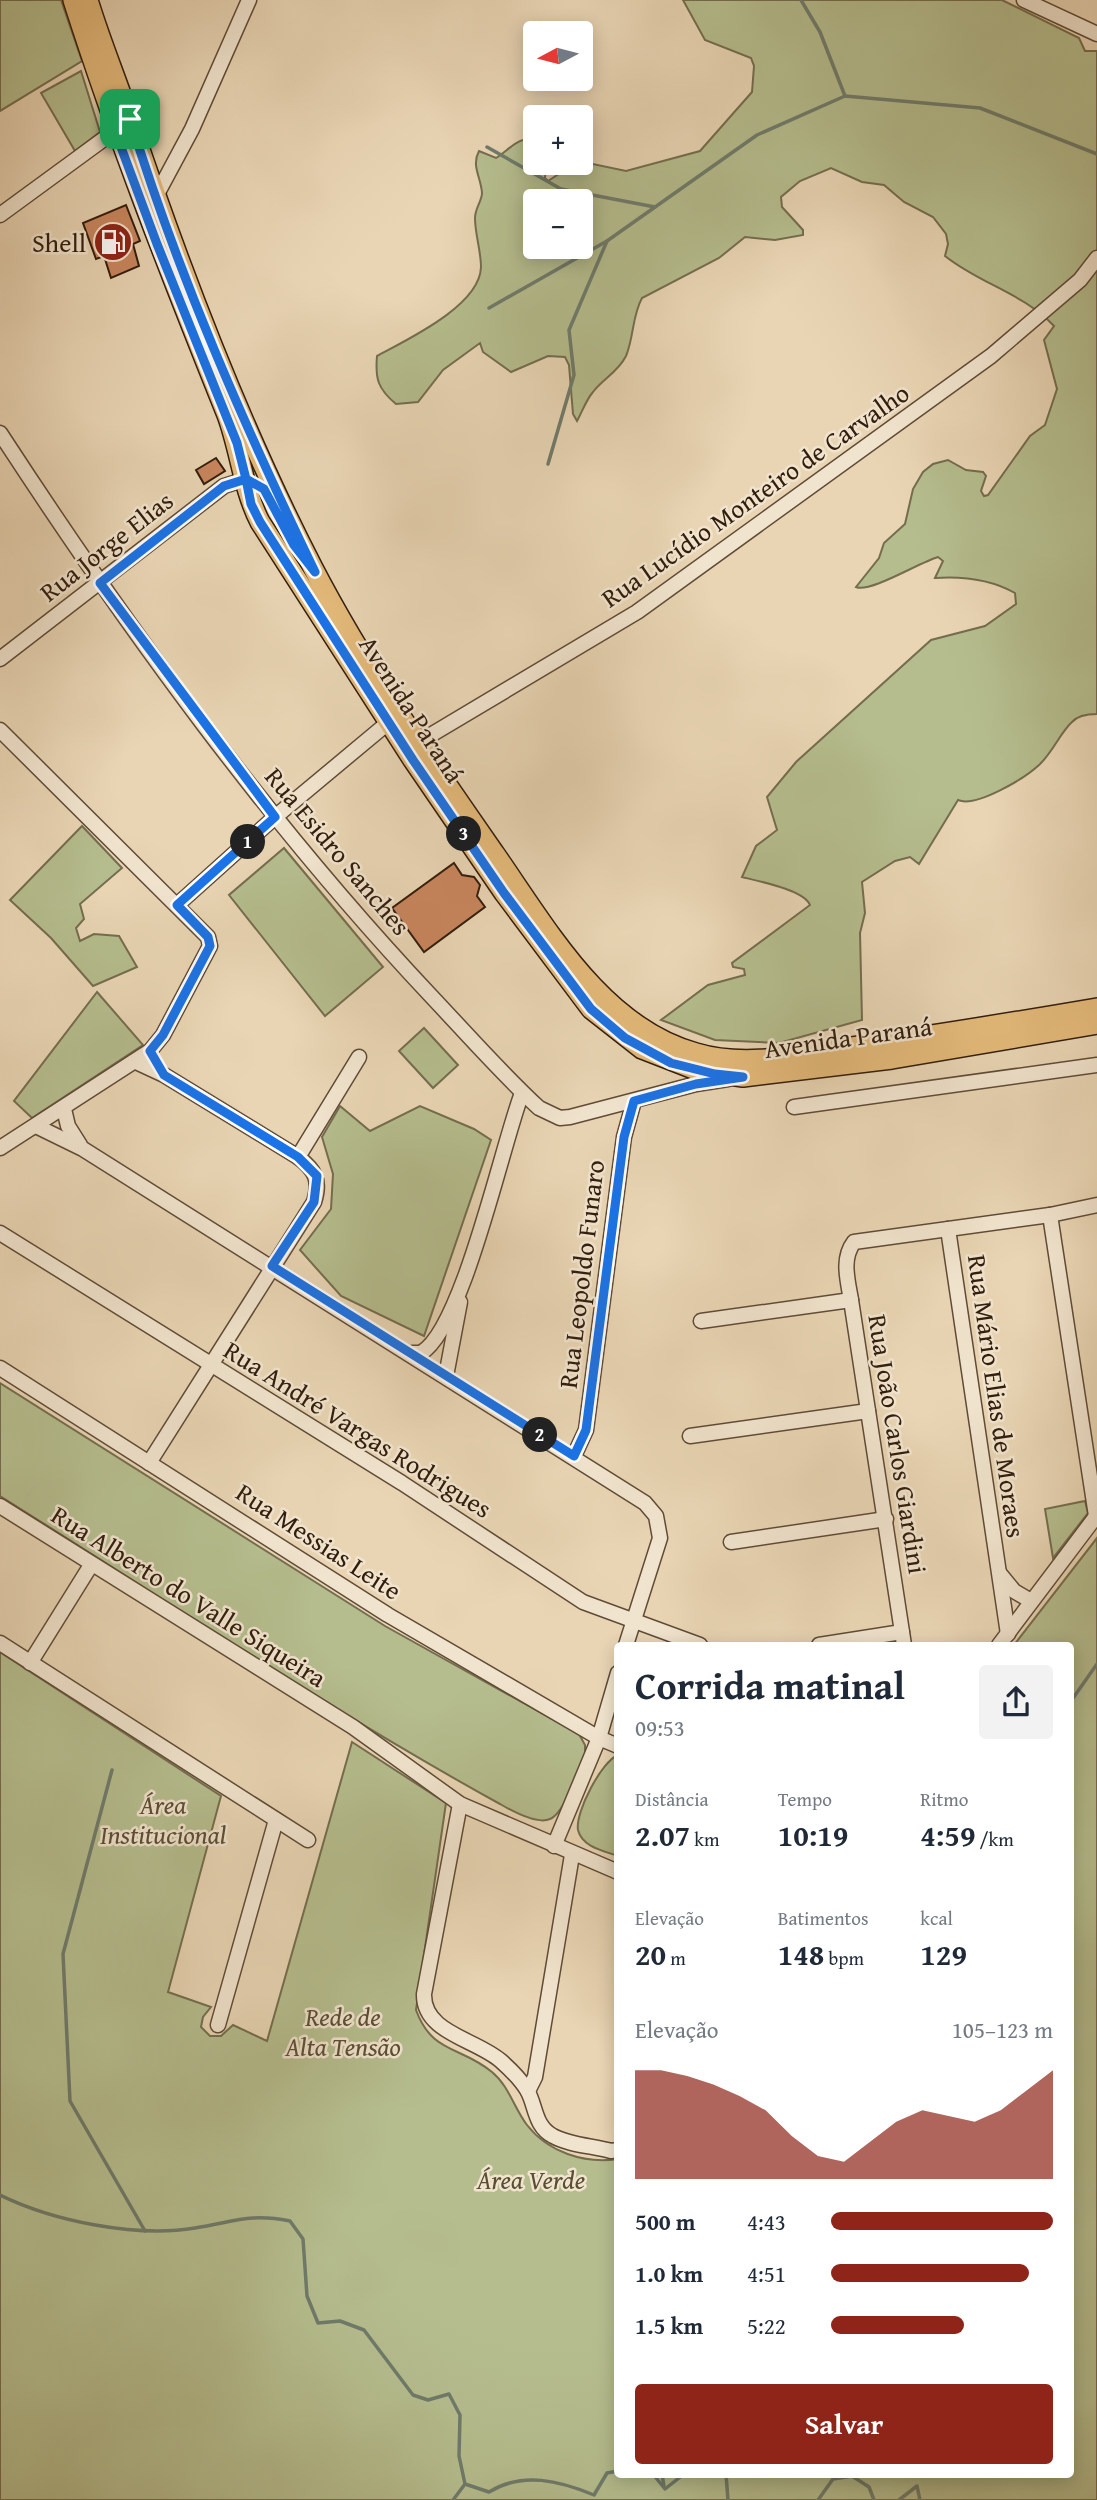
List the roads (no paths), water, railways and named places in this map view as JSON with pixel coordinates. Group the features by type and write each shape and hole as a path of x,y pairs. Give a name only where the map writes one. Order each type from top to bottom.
{"main road":[{"name":"Avenida Paraná","path":"73,0 264,465 315,572 371,671 509,874 588,981 626,1019 676,1046 700,1055 732,1059 766,1058 966,1030 1097,1008"},
{"name":"Avenida Paraná","path":"88,0 157,244 237,443 251,504 389,722 504,893 591,1009 625,1038 671,1063 715,1074 743,1077 892,1059 1097,1024"},
{"path":"246,479 264,489 294,545 315,572"}],"street":[{"path":"155,198 192,129 249,0"},
{"path":"1032,2 1097,34"},
{"path":"0,215 123,125"},
{"name":"Rua Lucídio Monteiro de Carvalho","path":"419,742 637,612 991,356 1080,280 1097,258"},
{"name":"Rua Esidro Sanches","path":"0,433 100,583 275,817 360,921 539,1108 560,1118 696,1084 743,1077"},
{"name":"Rua Jorge Elias","path":"0,659 224,486 246,479"},
{"path":"177,905 275,817 389,722"},
{"path":"0,730 177,905 208,937 210,946 163,1035 150,1051 0,1148"},
{"path":"150,1051 164,1075"},
{"path":"298,1157 359,1057"},
{"path":"136,1062 164,1075 298,1157 317,1176 317,1193 149,1463"},
{"path":"794,1107 1097,1065"},
{"path":"446,1376 463,1283 522,1093"},
{"name":"Rua Leopoldo Funaro","path":"574,1456 586,1430 624,1137 634,1101"},
{"path":"64,1109 71,1132 83,1149"},
{"name":"Rua Leopoldo Funaro","path":"599,1110 613,1113 619,1119 624,1137"},
{"path":"36,1126 83,1149 412,1353 645,1503 659,1523 660,1538 627,1642"},
{"path":"948,1229 1050,1215 1097,1205"},
{"path":"1003,1639 1096,1516 1093,1473 1050,1215"},
{"name":"Rua João Carlos Giardini","path":"903,1639 846,1262 848,1250 854,1242 948,1229"},
{"name":"Rua Mário Elias de Moraes","path":"948,1229 998,1570 1003,1639"},
{"name":"Rua André Vargas Rodrigues","path":"0,1233 402,1483 583,1602 692,1642"},
{"path":"412,1353 421,1353 437,1340 463,1283"},
{"path":"701,1321 851,1300"},
{"name":"Rua Messias Leite","path":"0,1368 388,1615 614,1744"},
{"path":"690,1436 868,1411"},
{"name":"Rua Alberto do Valle Siqueira","path":"0,1506 353,1727 460,1804 572,1855 614,1871"},
{"path":"731,1542 886,1519"},
{"path":"30,1663 91,1565"},
{"name":"Rua Mário Elias de Moraes","path":"998,1570 1014,1591 1031,1601"},
{"path":"861,1642 903,1639"},
{"path":"0,1643 308,1840"},
{"path":"554,1846 599,1738 614,1687"},
{"path":"460,1804 424,2004 432,2021 493,2055 528,2091 531,2109 552,2136 614,2151"},
{"path":"218,2025 276,1820"},
{"path":"528,2091 535,2077 572,1855"}],"waterway":[{"path":"801,0 820,32 845,96"},
{"path":"489,308 607,241 757,135 845,96 980,108 1097,154"},
{"path":"487,147 561,189 655,207"},
{"path":"548,464 574,375 569,330 607,241"},
{"path":"1074,1697 1097,1664"},
{"path":"112,1770 63,1954 70,2101 145,2231"},
{"path":"0,2195 69,2220 121,2229 172,2231 252,2218 290,2221 303,2239 307,2296 318,2323 340,2321 364,2330 413,2395 428,2400 449,2394 460,2415 459,2456 465,2484 489,2492 515,2482 542,2480 594,2495 607,2473 614,2472"},
{"path":"656,2478 665,2489 679,2478"},
{"path":"663,2478 664,2486"},
{"path":"726,2478 728,2500"},
{"path":"818,2500 833,2479 839,2478"},
{"path":"855,2478 869,2487 874,2500"},
{"path":"453,2500 465,2484"},
{"path":"899,2500 917,2486 920,2500"}],"place":[{"name":"Shell","path":"113,242"}],"park label":[{"name":"Área Institucional","path":"163,1819"},
{"name":"Rede de Alta Tensão","path":"343,2031"},
{"name":"Área Verde","path":"531,2179"}]}
